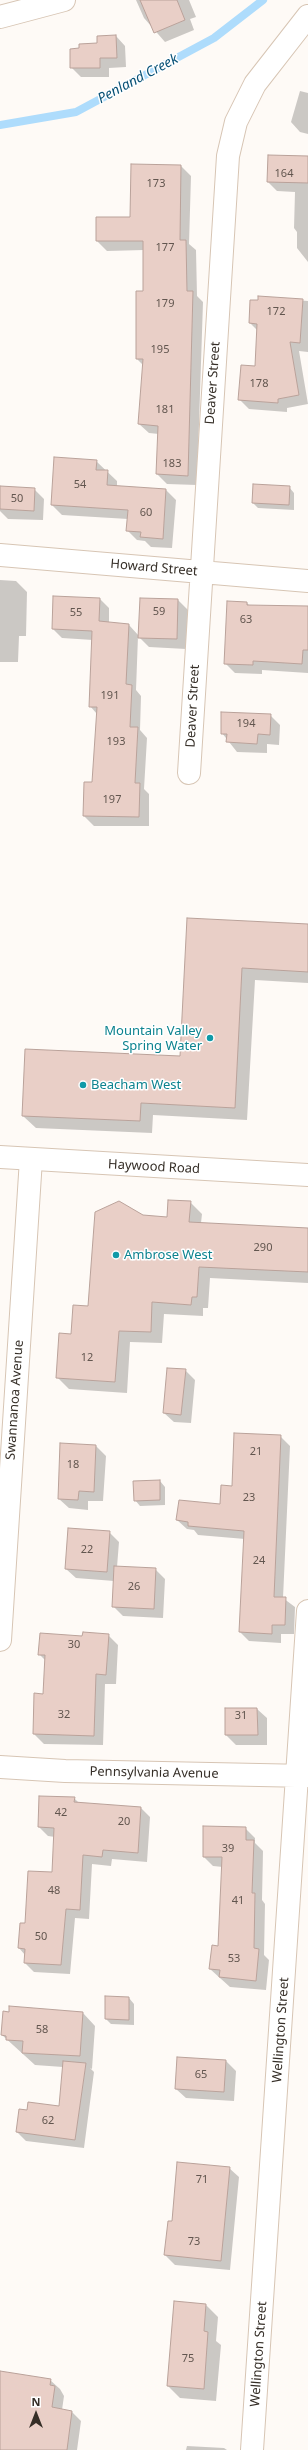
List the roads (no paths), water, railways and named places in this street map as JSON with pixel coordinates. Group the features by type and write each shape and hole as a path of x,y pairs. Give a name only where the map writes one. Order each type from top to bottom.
{"street":[{"path":"0,16 57,1"},
{"name":"Deaver Street","path":"189,773 228,156 236,122 256,84 308,16"},
{"name":"Howard Street","path":"0,555 308,581"},
{"name":"Haywood Road","path":"0,1157 308,1175"},
{"name":"Swannanoa Avenue","path":"0,1640 31,1159"},
{"name":"Wellington Street","path":"252,2450 303,1776 308,1610"},
{"name":"Pennsylvania Avenue","path":"0,1767 65,1772 303,1776"}],"waterway":[{"name":"Penland Creek","path":"0,125 76,112 214,38 263,0"}],"place":[{"name":"Mountain Valley Spring Water","path":"210,1038"},
{"name":"Beacham West","path":"83,1085"},
{"name":"Ambrose West","path":"116,1255"}]}
